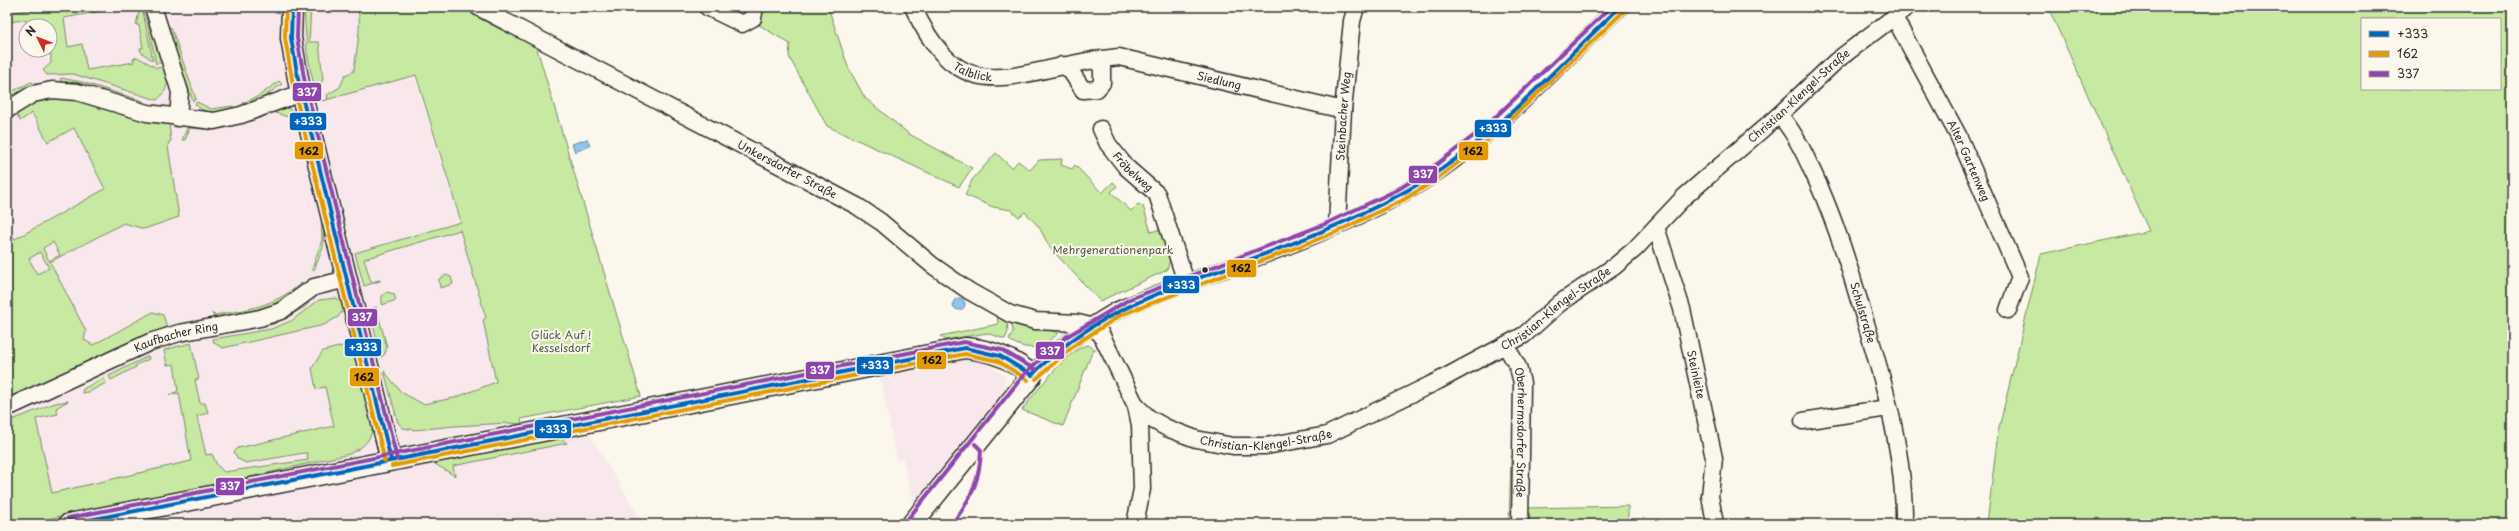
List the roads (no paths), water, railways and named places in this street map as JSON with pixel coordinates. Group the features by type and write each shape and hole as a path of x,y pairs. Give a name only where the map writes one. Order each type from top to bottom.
{"street":[{"path":"153,7 180,92 178,118"},
{"path":"292,7 291,38 301,92 391,460"},
{"name":"Unkersdorfer Straße","path":"478,7 857,206 881,222 932,265 969,291 1010,314 1036,321 1075,323 1090,326"},
{"path":"707,7 742,24 753,18 756,13 755,7"},
{"name":"Talblick","path":"913,7 935,48 955,64 978,77 1009,78 1062,65 1094,60"},
{"name":"Steinbacher Weg","path":"1337,226 1343,110 1352,21 1356,7"},
{"path":"912,524 1032,375 1048,358 1090,326 1118,310 1186,282 1337,226 1421,182 1511,114 1620,7"},
{"name":"Christian-Klengel-Straße","path":"1136,406 1149,418 1161,425 1196,439 1233,446 1266,446 1299,442 1327,435 1506,346 1524,335 1560,303 1615,266 1656,227 1684,197 1779,115 1836,61 1907,7"},
{"name":"Alter Gartenweg","path":"1894,17 1958,135 2020,277 2008,310"},
{"name":"Siedlung","path":"1094,60 1118,57 1343,110"},
{"path":"1062,65 1070,70 1081,88 1090,91 1097,89 1102,83 1102,66 1094,60"},
{"path":"7,110 32,94 52,90 77,92 147,113 178,118 214,121 241,115 301,92"},
{"name":"Schulstraße","path":"1779,115 1797,139 1832,214 1877,358 1900,469 1904,524"},
{"name":"Fröbelweg","path":"1101,129 1108,144 1126,167 1157,194 1186,282"},
{"name":"Steinleite","path":"1656,227 1682,309 1714,458 1710,496 1715,524"},
{"name":"Kaufbacher Ring","path":"7,408 150,342 179,333 260,318 281,312 314,288 347,279"},
{"name":"Christian-Klengel-Straße","path":"1090,326 1101,334 1136,406 1142,438 1142,490 1134,524"},
{"name":"Oberhermsdorfer Straße","path":"1506,346 1518,367 1522,383 1520,524"},
{"path":"69,524 964,348 985,350 1000,355 1032,375"},
{"path":"1803,421 1888,408"}],"water":[{"path":"587,139 590,146 575,152 572,144"},
{"path":"957,298 961,298 965,304 961,310 957,310 953,306 953,302"}],"park label":[{"name":"Mehrgenerationenpark","path":"1113,250"},
{"name":"Glück Auf ! Kesselsdorf","path":"561,341"}]}
